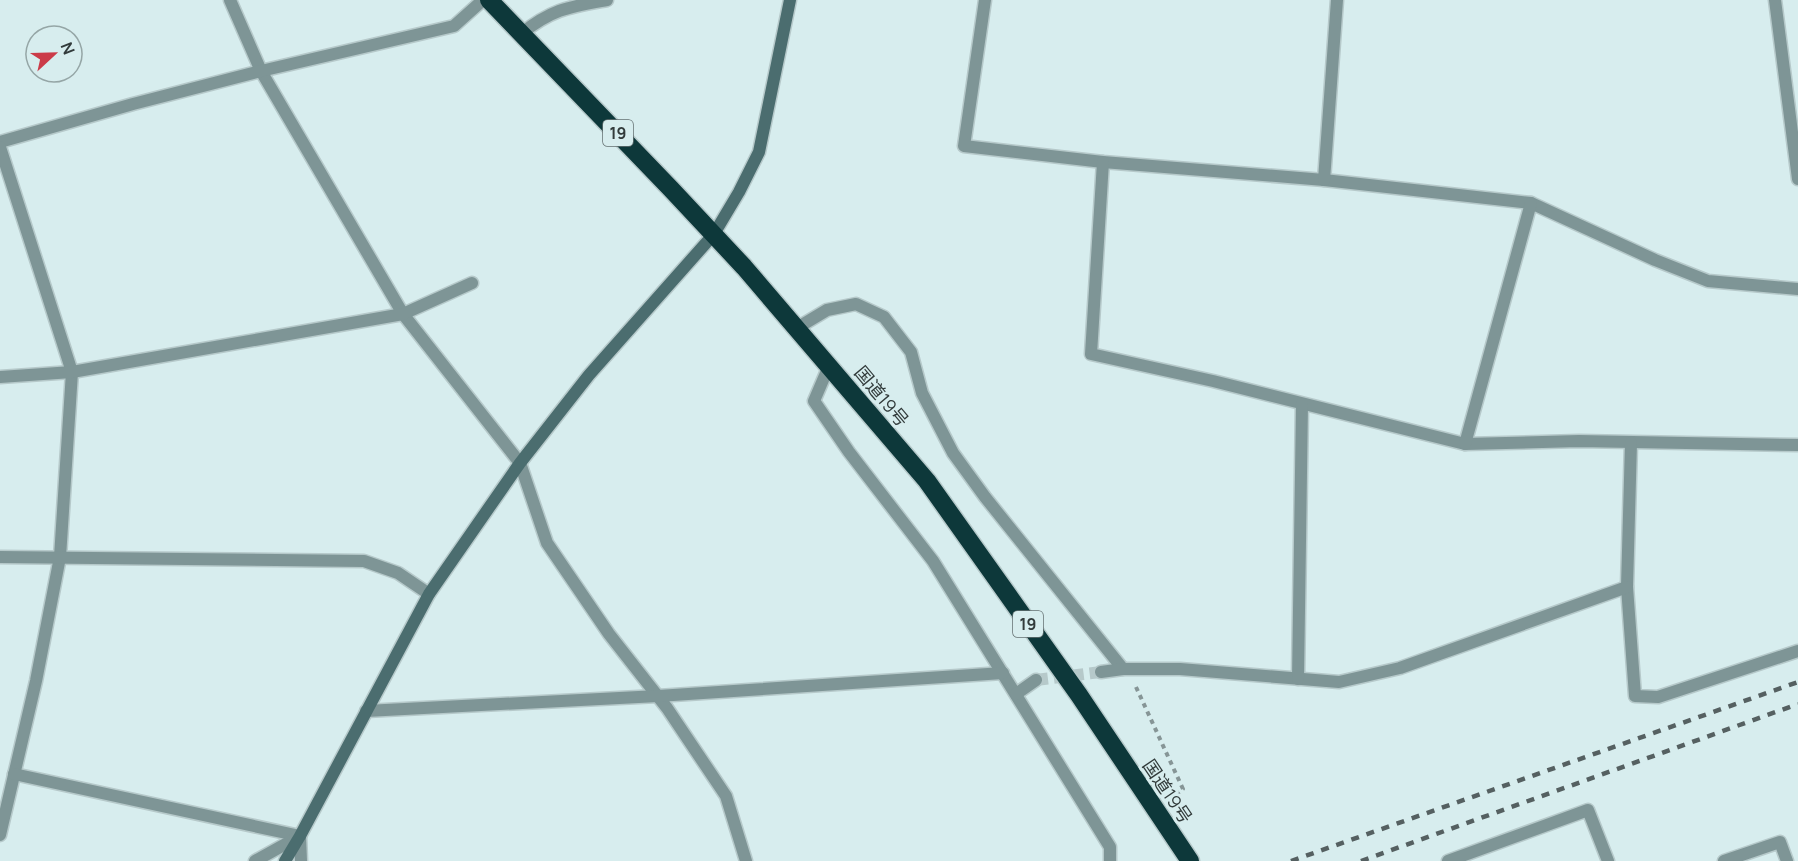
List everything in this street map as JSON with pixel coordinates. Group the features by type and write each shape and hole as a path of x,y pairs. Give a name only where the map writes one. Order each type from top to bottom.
{"highway":[{"name":"国道19号","path":"489,0 714,234 927,481 1079,695 1190,861"}],"street":[{"path":"230,0 261,71 403,314 520,463 548,543 609,634 658,696 726,796 746,861"},
{"path":"0,142 261,71 454,26 483,0"},
{"path":"521,34 538,20 562,9 607,0"},
{"path":"285,861 429,594 520,463 590,375 714,234 759,153 790,0"},
{"path":"986,0 964,146 1103,162 1324,180 1531,203 1654,260 1708,281 1798,289"},
{"path":"1324,180 1336,0"},
{"path":"1775,0 1794,110 1798,179"},
{"path":"0,147 72,372 60,557 36,681 0,835"},
{"path":"1103,162 1091,354 1213,381 1465,444 1579,441 1798,446"},
{"path":"1465,444 1531,203"},
{"path":"0,377 72,372 403,314 472,283"},
{"path":"797,328 827,310 856,304 884,317 911,352 922,393 953,453 985,497 1123,669"},
{"path":"829,366 814,401 849,452 933,561 1110,847 1110,861"},
{"path":"1298,679 1302,404"},
{"path":"1632,442 1627,587 1635,696 1658,697 1798,651"},
{"path":"0,557 364,561 398,573 429,594"},
{"path":"1101,672 1123,669 1180,669 1339,682 1400,668 1627,587"},
{"path":"366,711 658,696 1003,673"},
{"path":"1016,694 1036,681"},
{"path":"14,774 300,836"},
{"path":"1448,861 1588,810 1608,861"},
{"path":"255,861 300,836"},
{"path":"300,836 301,861"},
{"path":"1724,861 1780,842 1787,861"}],"path":[{"path":"1133,682 1183,789 1173,797"}],"tunnel":[{"path":"1036,680 1101,672"}],"railway":[{"path":"1291,861 1798,682"},
{"path":"1361,861 1798,704"}]}
